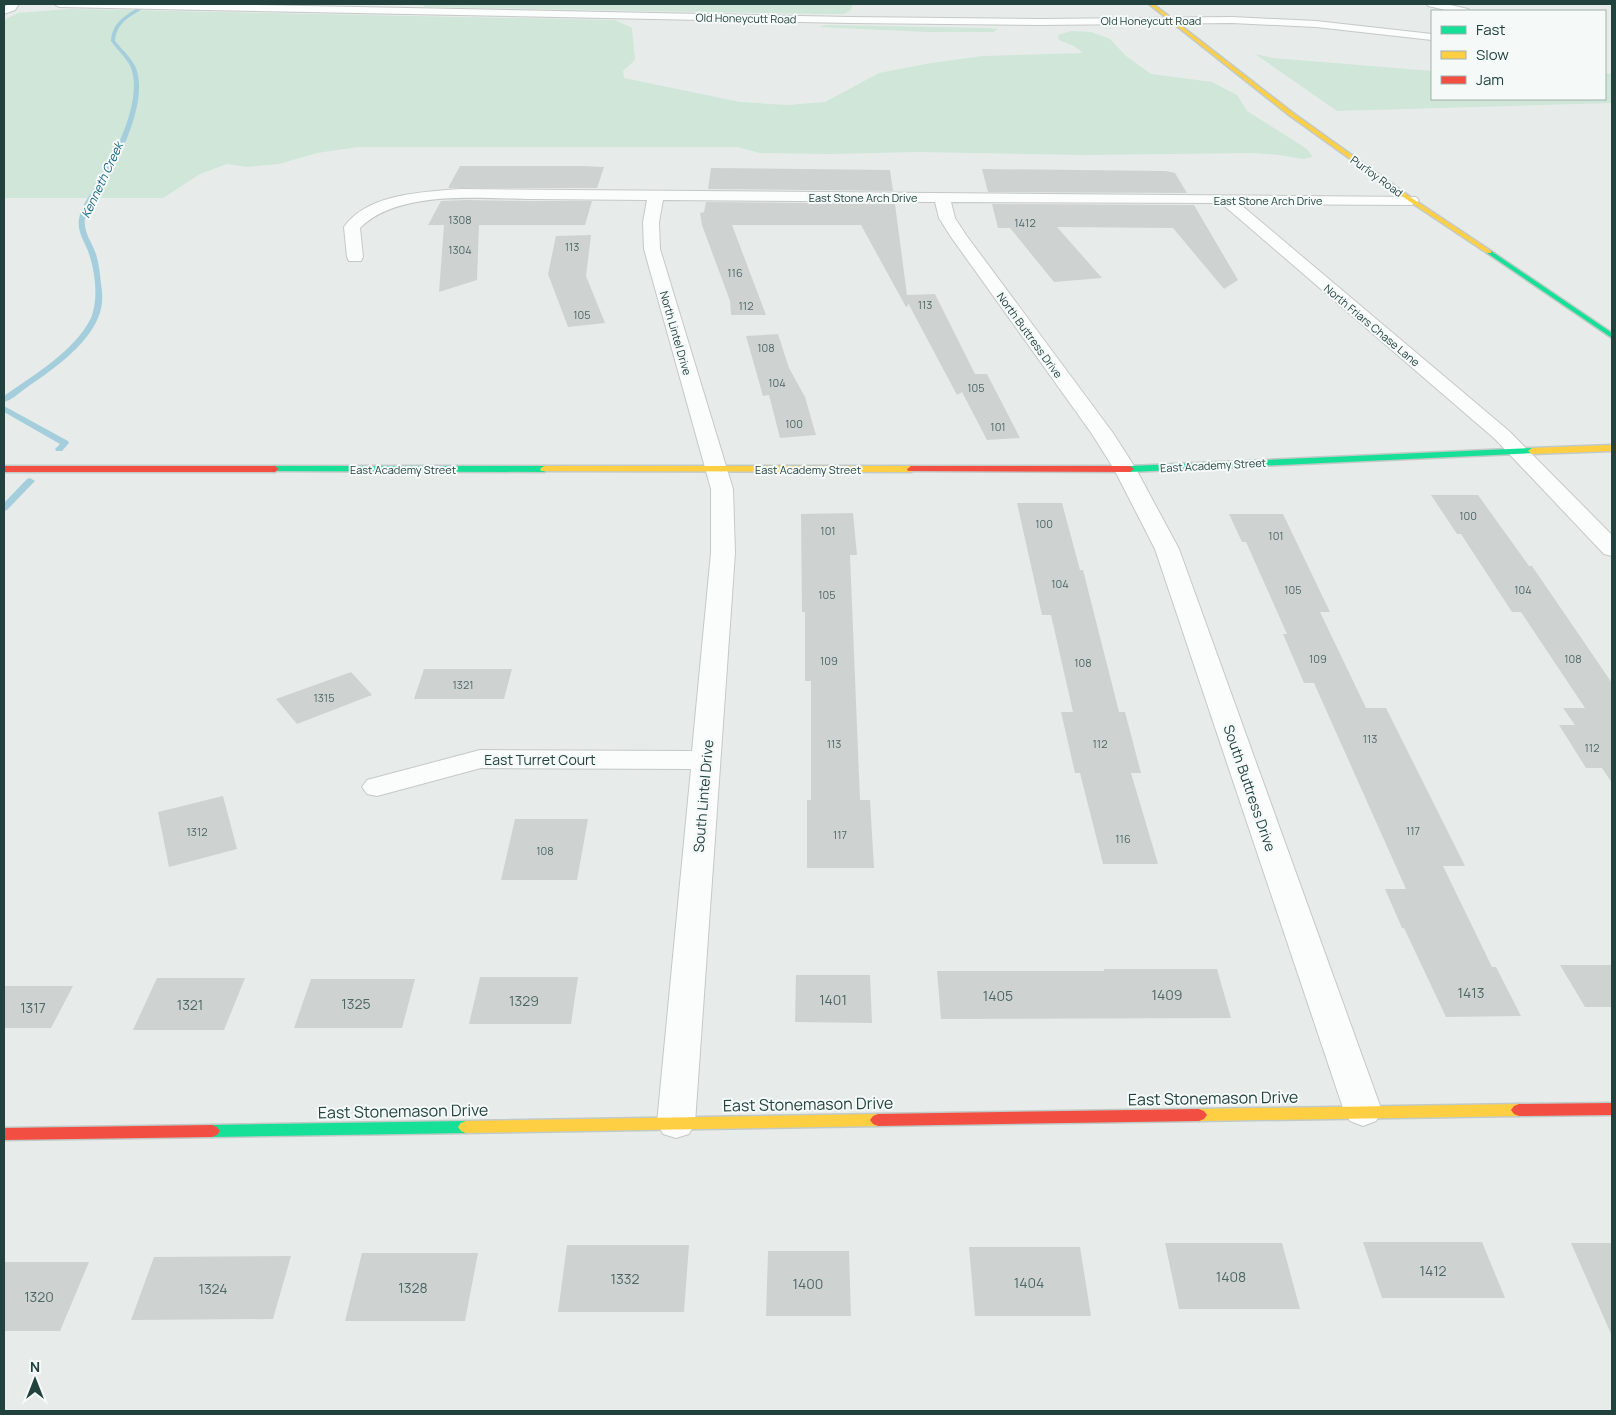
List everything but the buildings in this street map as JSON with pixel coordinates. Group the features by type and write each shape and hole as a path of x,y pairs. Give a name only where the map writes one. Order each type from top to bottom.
{"street":[{"path":"4,5 10,4"},
{"path":"4,11 11,8 14,4"},
{"name":"Old Honeycutt Road","path":"59,4 850,20 1041,22 1172,20 1308,24 1431,38"},
{"name":"Purfoy Road","path":"1151,4 1292,114 1411,200 1528,276 1612,336"},
{"path":"1432,4 1459,10"},
{"name":"East Stone Arch Drive","path":"355,256 352,227 375,210 414,199 461,194 1411,200"},
{"name":"North Lintel Drive","path":"656,195 651,216 652,249 717,469"},
{"name":"North Buttress Drive","path":"942,197 946,218 958,237 1096,425 1125,469"},
{"name":"North Friars Chase Lane","path":"1225,199 1519,451 1612,549"},
{"name":"East Academy Street","path":"4,469 1125,469 1612,448"},
{"name":"South Lintel Drive","path":"676,1123 723,552 722,488 717,469"},
{"name":"South Buttress Drive","path":"1125,469 1166,549 1363,1112"},
{"name":"East Turret Court","path":"377,787 480,759 706,760"},
{"name":"East Stonemason Drive","path":"4,1134 1612,1109"}],"green space":[{"path":"420,4 853,4 850,11 844,14 820,14 426,7"},
{"path":"69,9 615,20 632,28 635,60 623,71 624,78 740,102 788,105 825,102 879,73 931,63 983,56 1083,53 1074,46 1059,40 1058,35 1071,31 1091,32 1110,39 1126,56 1151,74 1212,82 1237,95 1247,111 1307,149 1313,157 1303,159 1253,153 1082,155 918,152 760,153 737,147 358,147 317,153 279,164 247,167 227,164 200,174 163,198 4,198 4,20 18,13"},
{"path":"826,25 998,29 993,32 928,32 819,27"},
{"path":"1255,54 1273,58 1431,71 1431,100 1606,100 1606,73 1612,74 1612,103 1337,111"}],"waterway":[{"name":"Kenneth Creek","path":"4,400 55,363 79,340 95,317 98,302 97,277 92,253 83,232 82,218 86,207 104,178 119,148 136,99 137,84 133,68 113,41 114,34 119,23 124,18 148,4"},
{"name":"Kenneth Creek","path":"4,409 65,443 59,449"},
{"name":"Kenneth Creek","path":"4,508 30,481"}],"traffic: fast":[{"path":"1489,252 1612,336"},
{"path":"1130,469 1532,451"},
{"path":"275,469 544,469"},
{"path":"212,1131 466,1127"}],"traffic: slow":[{"path":"1151,4 1291,114 1411,200 1489,252"},
{"path":"1532,451 1612,448"},
{"path":"544,469 911,469"},
{"path":"1199,1115 1519,1110"},
{"path":"466,1127 878,1120"}],"traffic: jam":[{"path":"4,469 275,469"},
{"path":"911,469 1130,469"},
{"path":"1519,1110 1612,1109"},
{"path":"878,1120 1199,1115"},
{"path":"4,1134 212,1131"}]}
